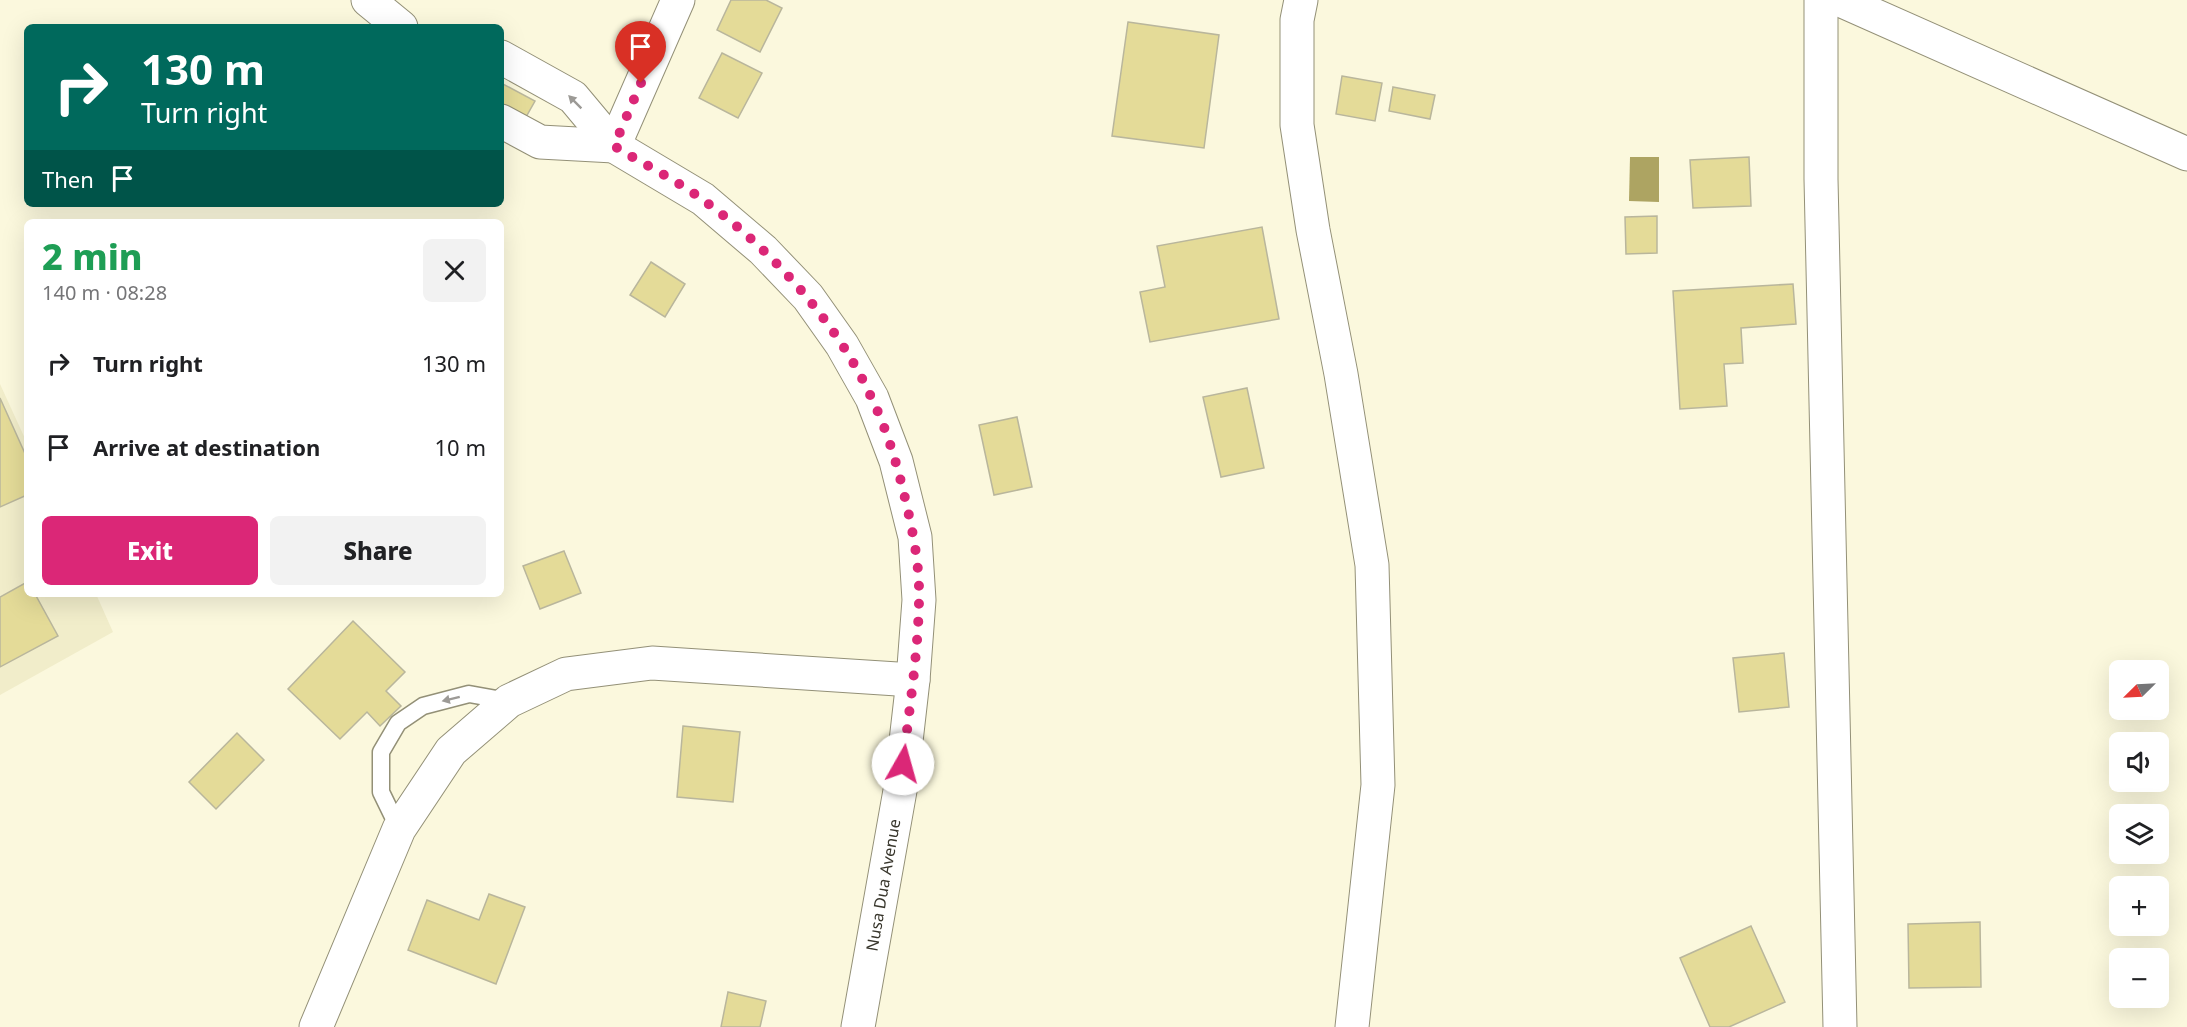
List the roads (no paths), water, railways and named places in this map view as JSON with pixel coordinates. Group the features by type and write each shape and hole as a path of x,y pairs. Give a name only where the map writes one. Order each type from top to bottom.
{"street":[{"path":"368,0 400,24"},
{"path":"614,146 678,0"},
{"path":"1301,0 1297,20 1297,125 1313,230 1341,374 1372,565 1378,785 1352,1027"},
{"path":"1821,0 1821,179 1840,1027"},
{"path":"1840,0 2187,154"},
{"name":"Nusa Dua Avenue","path":"504,59 573,97 614,146 703,199 763,250 808,297 842,345 867,389 896,460 915,537 919,600 901,785 858,1027"},
{"name":"Nusa Dua Avenue","path":"504,123 540,142 614,146"},
{"path":"316,1027 399,829 451,751 508,701 566,674 651,663 913,680"}],"lane":[{"path":"399,829 381,792 381,752 398,723 423,706 469,694 508,701"}]}
